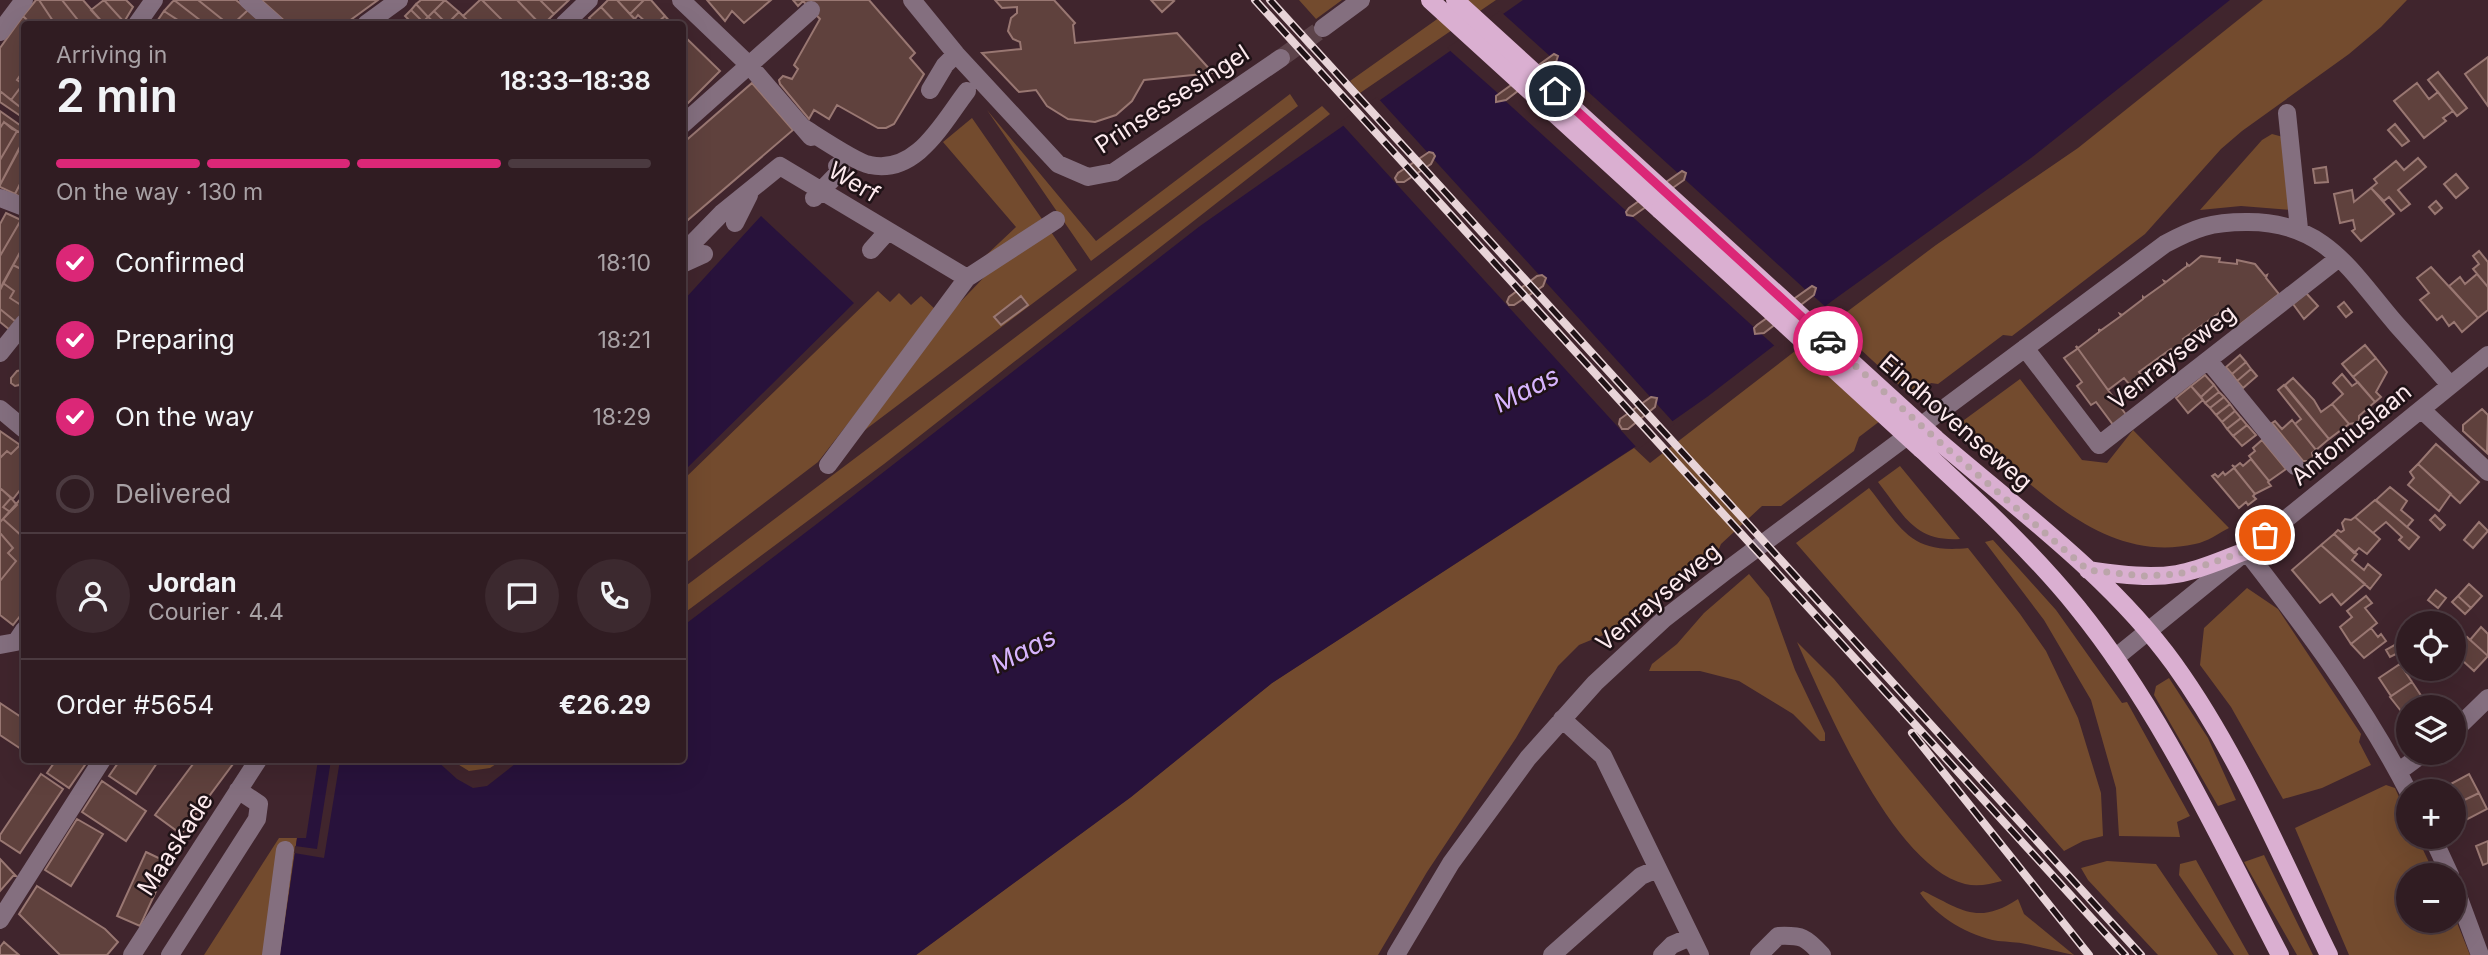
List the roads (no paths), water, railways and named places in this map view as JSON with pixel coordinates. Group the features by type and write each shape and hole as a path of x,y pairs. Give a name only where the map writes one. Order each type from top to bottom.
{"main road":[{"name":"Eindhovenseweg","path":"1430,0 1928,444 2088,570 2149,633 2175,665 2224,742 2329,955"},
{"name":"Eindhovenseweg","path":"1455,0 1928,444 2078,608 2137,690 2180,763 2280,955"},
{"path":"2088,570 2166,576 2194,571 2246,551"}],"street":[{"path":"0,32 24,0"},
{"path":"139,21 154,0"},
{"path":"248,0 272,21"},
{"path":"370,21 399,0"},
{"path":"567,21 589,0"},
{"path":"681,0 749,65 821,149"},
{"name":"Prinsessesingel","path":"912,0 956,54 1058,164 1088,177 1114,172 1280,58"},
{"path":"1323,28 1361,0"},
{"path":"686,121 811,10"},
{"path":"930,90 945,65 956,54"},
{"path":"801,125 869,165 895,165 919,153 967,92"},
{"path":"2287,113 2299,229"},
{"path":"801,125 823,127"},
{"name":"Werf","path":"686,251 729,218 751,189 780,166 817,195 888,231 967,278"},
{"path":"817,195 841,170 837,166"},
{"path":"0,198 21,206"},
{"name":"Werf","path":"686,233 729,218"},
{"path":"828,465 967,278 1056,220"},
{"name":"Venrayseweg","path":"1396,955 1451,863 1528,758 1595,682 1664,619 2165,244 2196,227 2228,222 2263,222 2299,229 2318,240 2362,281 2450,385"},
{"path":"871,250 888,231"},
{"path":"686,262 704,254"},
{"name":"Venrayseweg","path":"2025,348 2099,445 2339,258"},
{"path":"0,354 21,327"},
{"name":"Antoniuslaan","path":"2115,658 2488,355"},
{"path":"2208,360 2295,466"},
{"path":"0,409 21,426"},
{"path":"2422,410 2488,472"},
{"path":"2246,551 2286,600 2343,682 2402,779"},
{"path":"0,645 16,642 21,634"},
{"path":"2466,719 2488,698"},
{"path":"1562,719 1603,757 1700,955"},
{"path":"2,915 100,763"},
{"name":"Maaskade","path":"132,955 256,763"},
{"path":"2398,772 2407,765"},
{"path":"170,955 254,824 259,804 238,790"},
{"path":"271,955 285,850"},
{"path":"1552,955 1641,876 1657,869"},
{"path":"2466,917 2480,955"},
{"path":"1759,955 1778,936 1799,935 1822,955"},
{"path":"1662,955 1672,946 1690,937"}],"water":[{"name":"Maas","path":"1523,0 2230,0 2031,158 1832,301 1707,397 1650,437 1272,683 1131,797 916,955 280,955 297,838 306,838 318,763 439,763 457,779 473,788 487,786 516,763 686,763 686,624 1200,226","holes":["1554,54 1558,56 1556,62 1506,100 1497,102 1496,96","1682,171 1686,173 1684,180 1633,216 1627,215 1626,212","1812,286 1815,288 1814,295 1764,333 1755,334 1754,328 1757,325"]},
{"path":"761,216 854,303 686,469 686,298"}],"tunnel":[{"path":"1281,58 1323,28"}],"railway":[{"path":"1255,0 2125,955"},
{"path":"1270,0 2141,955"},
{"path":"1912,733 2089,955"}]}
